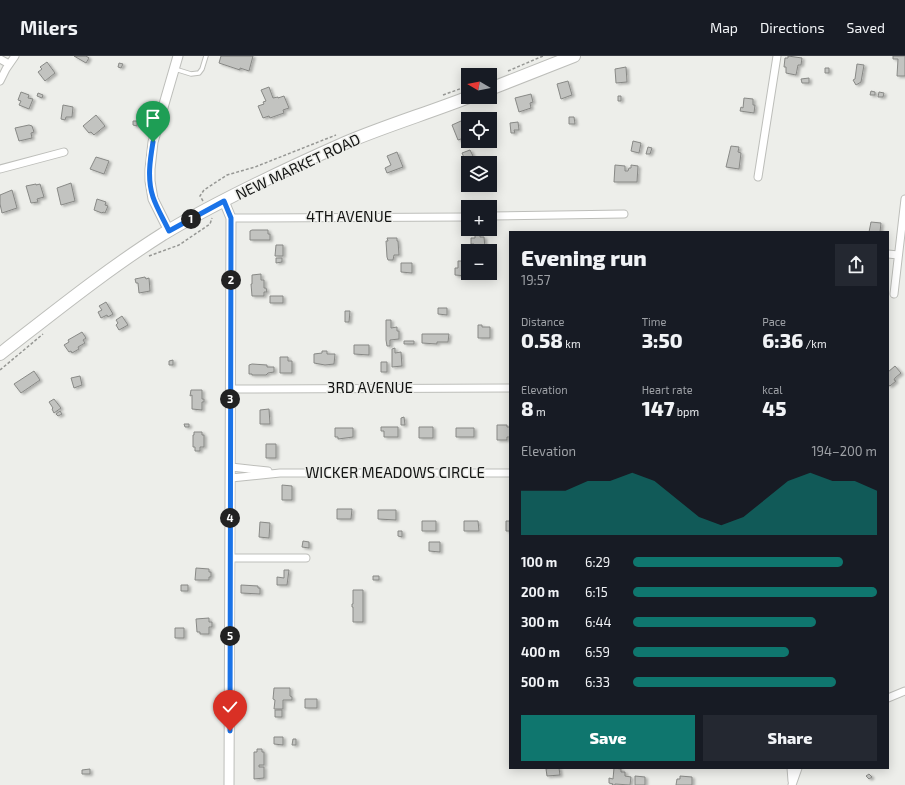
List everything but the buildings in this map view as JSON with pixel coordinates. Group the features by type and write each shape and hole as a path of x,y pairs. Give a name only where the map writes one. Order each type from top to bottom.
{"main road":[{"path":"497,86 574,56"},
{"name":"NEW MARKET ROAD","path":"0,354 108,272 169,231 224,201 345,143 461,100"}],"street":[{"path":"0,81 15,56"},
{"path":"169,231 153,199 150,169 153,142 178,56"},
{"path":"758,177 777,56"},
{"path":"0,59 9,64"},
{"path":"0,169 64,152"},
{"path":"894,294 905,199"},
{"path":"224,201 231,218 229,785"},
{"path":"497,216 624,214"},
{"name":"4TH AVENUE","path":"231,218 461,216"},
{"path":"889,254 898,255"},
{"name":"3RD AVENUE","path":"230,389 509,388"},
{"name":"WICKER MEADOWS CIRCLE","path":"231,467 280,473"},
{"name":"WICKER MEADOWS CIRCLE","path":"231,478 280,473 509,473"},
{"path":"230,558 306,558"},
{"path":"889,698 905,691"},
{"path":"790,769 792,785"},
{"path":"792,785 798,769"}],"lane":[{"path":"174,68 191,74 199,73 202,69 206,56"}],"path":[{"path":"502,73 543,56"},
{"path":"203,201 200,196 204,190 227,175 255,167 323,140"},
{"path":"145,257 179,245 210,224 212,220 210,214"},
{"path":"0,370 48,330"}],"route":[{"path":"153,142 150,159 151,190 153,199 169,231 224,201 231,218 230,731"}]}
